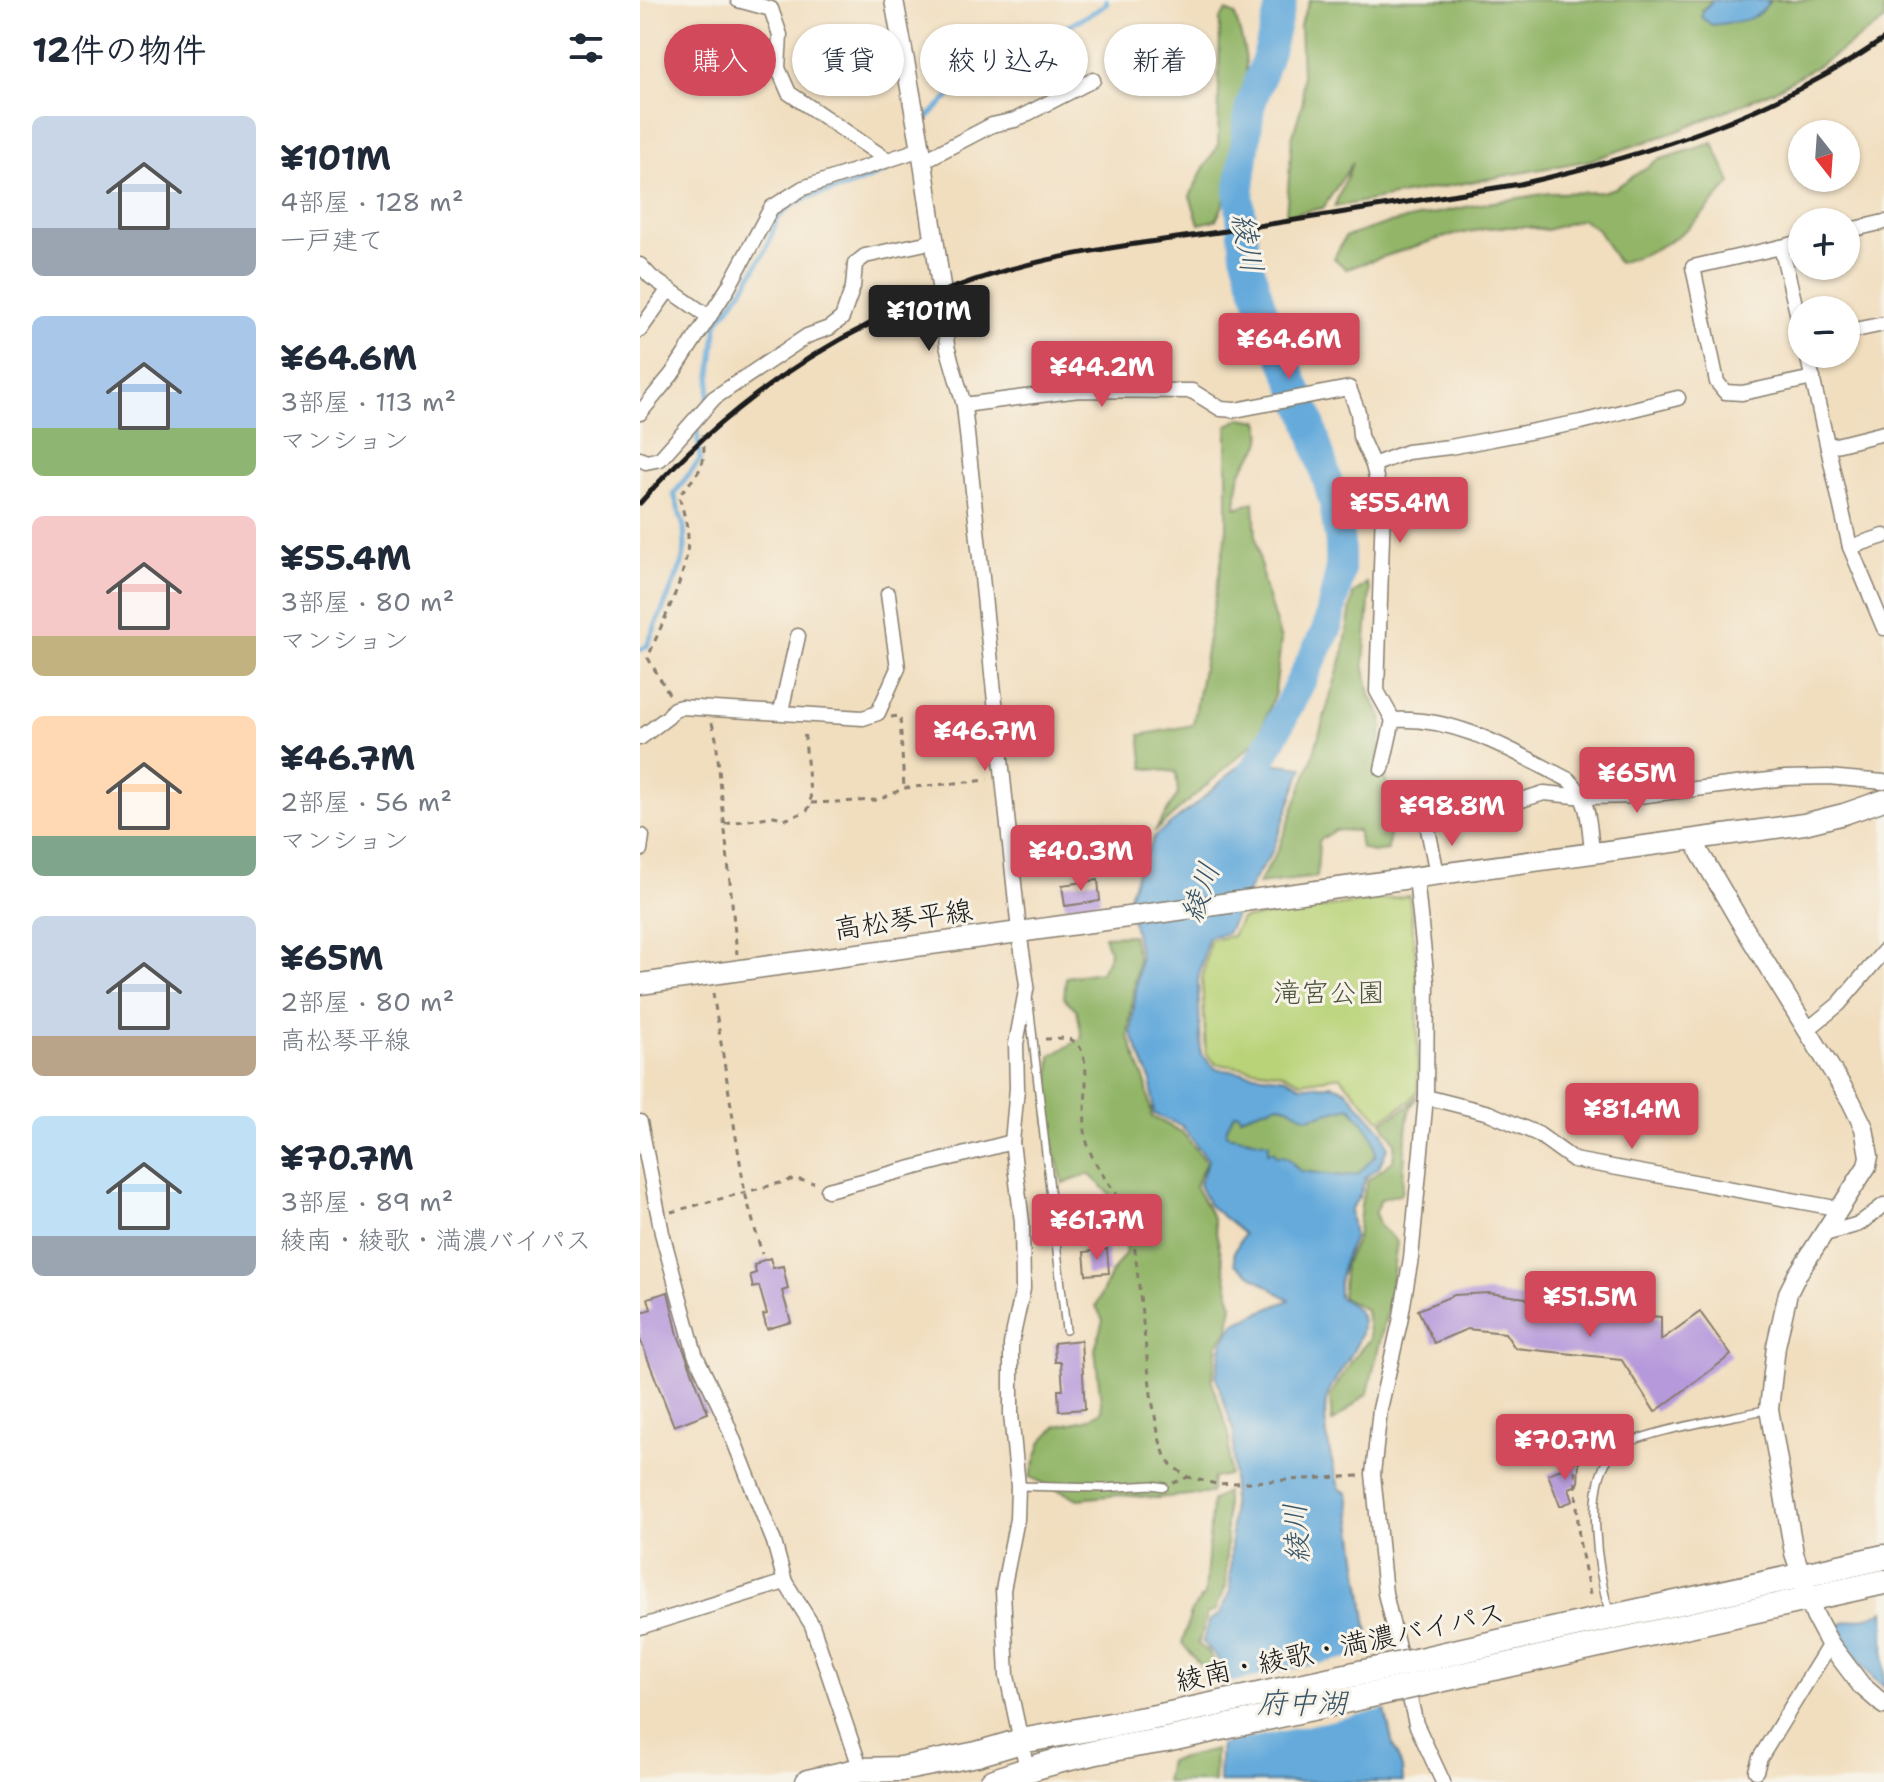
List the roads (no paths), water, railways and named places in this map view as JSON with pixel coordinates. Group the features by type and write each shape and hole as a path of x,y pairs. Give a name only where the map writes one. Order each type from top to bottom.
{"highway":[{"name":"綾南・綾歌・満濃バイパス","path":"992,1782 1028,1775 1164,1728 1423,1671 1616,1640 1805,1587 1884,1557"},
{"name":"綾南・綾歌・満濃バイパス","path":"1423,1671 1601,1610 1805,1587 1884,1582"},
{"name":"綾南・綾歌・満濃バイパス","path":"808,1782 861,1770 916,1766 977,1754 1021,1741 1164,1728"}],"main road":[{"name":"高松琴平線","path":"640,984 1824,820 1884,800"}],"street":[{"path":"738,0 773,4 780,35 778,68 789,93 886,159"},
{"path":"894,0 922,155 947,346 964,405 1027,985 1016,1044 1017,1088 1012,1142 1022,1222 1023,1262 1023,1289 1011,1344 1017,1519 1003,1590 1007,1676 1028,1775"},
{"path":"640,413 672,374 728,288 771,208 803,188 886,159 922,155 992,125 1015,120 1093,80"},
{"path":"1860,228 1884,222"},
{"path":"640,459 646,462 660,459 713,401 807,336 829,328 842,318 853,287 855,264 865,256 935,241"},
{"path":"1788,245 1693,267 1717,382 1725,392 1742,393 1813,378"},
{"path":"1781,247 1793,296"},
{"path":"640,265 709,317"},
{"path":"640,330 669,289"},
{"path":"1860,329 1884,324"},
{"path":"1810,368 1850,547 1880,611 1884,628"},
{"path":"964,405 1079,390 1192,391 1221,409 1235,410 1349,388 1358,412 1360,436 1373,465 1383,507 1377,691 1393,720 1382,769"},
{"path":"1373,465 1407,452 1566,425 1678,398"},
{"path":"1828,447 1884,433"},
{"path":"1850,547 1884,536"},
{"path":"640,738 674,709 708,707 863,718 878,713 898,668 888,594"},
{"path":"781,711 798,636"},
{"path":"1393,720 1416,718 1463,729 1569,780 1585,797 1592,852"},
{"path":"1394,803 1466,808 1485,803 1515,802 1544,793 1585,797 1638,796 1785,778 1828,777 1884,782"},
{"path":"1428,829 1437,874"},
{"path":"1695,839 1700,853 1851,1101 1864,1128 1867,1166 1788,1293 1776,1346 1769,1409 1791,1539 1805,1587 1830,1644 1861,1685 1884,1705"},
{"path":"1416,877 1427,982 1426,1097 1411,1258 1380,1409 1373,1474 1385,1593 1416,1724 1443,1782"},
{"path":"1807,1030 1839,1004 1884,951"},
{"path":"1426,1097 1489,1113 1538,1134 1574,1160 1841,1209"},
{"path":"640,1122 662,1233 695,1354 722,1411 774,1542 785,1582 812,1625 861,1770"},
{"path":"828,1190 1012,1142"},
{"path":"1825,1234 1859,1224 1884,1205"},
{"path":"640,1627 785,1582"},
{"path":"1756,1771 1760,1758 1830,1644"}],"lane":[{"path":"1027,985 1066,1330"},
{"path":"1616,1640 1601,1610 1595,1523 1603,1468 1613,1451 1642,1437 1769,1409"},
{"path":"1018,1486 1164,1487"}],"water":[{"path":"1713,0 1769,0 1765,8 1753,17 1711,25 1702,17 1703,10"},
{"name":"府中湖","path":"1245,760 1303,767 1272,852 1253,881 1227,933 1208,937 1198,980 1201,1054 1216,1069 1286,1078 1301,1086 1332,1085 1345,1089 1383,1132 1388,1147 1379,1167 1366,1177 1359,1197 1350,1210 1354,1237 1339,1282 1339,1297 1359,1312 1361,1333 1327,1397 1325,1418 1337,1480 1340,1489 1348,1493 1369,1641 1403,1782 1219,1782 1224,1666 1203,1642 1209,1621 1220,1614 1230,1592 1234,1433 1216,1376 1223,1342 1235,1323 1289,1300 1235,1264 1234,1252 1244,1234 1209,1205 1199,1185 1208,1160 1182,1126 1154,1114 1151,1081 1131,1033 1140,956 1128,899 1155,836","holes":["1278,1104 1307,1118 1351,1107 1371,1134 1376,1155 1358,1174 1344,1176 1300,1171 1288,1158 1276,1156 1274,1151 1268,1152 1269,1143 1226,1135 1234,1113 1239,1113 1240,1117"]},
{"path":"1884,1610 1884,1687 1872,1677 1834,1629"}],"waterway":[{"path":"927,118 964,82 1098,10 1107,3 1106,0"},
{"name":"綾川","path":"1238,795 1266,751 1327,629 1340,572 1340,544 1334,503 1308,416 1263,312 1245,253 1239,195 1250,107 1282,0"},
{"path":"708,399 717,323 747,283 766,249 778,218 792,205 808,197 848,187 887,171"},
{"path":"640,650 647,646 682,564 684,527 674,494 700,460 697,431 703,420"}],"railway":[{"path":"640,503 678,462 719,425 807,360 854,332 954,287 1007,270 1093,251 1520,184 1568,173 1663,145 1755,110 1842,66 1884,39"}],"park label":[{"name":"滝宮公園","path":"1329,992"}]}
